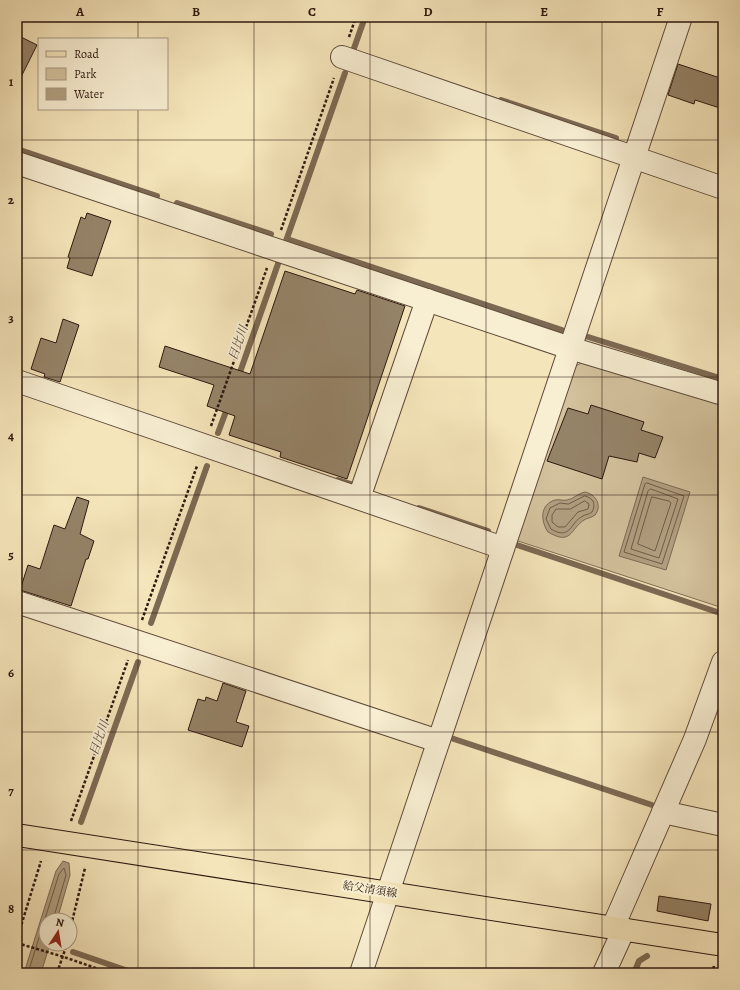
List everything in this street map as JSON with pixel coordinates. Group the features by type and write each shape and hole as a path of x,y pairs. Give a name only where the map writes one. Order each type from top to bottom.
{"main road":[{"name":"給父清須線","path":"17,835 388,891 723,945"}],"street":[{"path":"360,973 681,17"},
{"path":"342,57 723,188"},
{"path":"17,163 570,348 723,394"},
{"path":"359,498 427,300"},
{"path":"17,381 503,548"},
{"path":"17,602 438,741"},
{"path":"604,973 618,928 663,812 695,739 723,662"},
{"path":"663,812 723,826"}],"path":[{"path":"17,939 47,840"},
{"path":"74,912 90,846"},
{"path":"18,943 56,955 64,956 110,973"},
{"path":"57,973 65,952"}],"green space":[{"path":"583,362 723,405 723,608 515,540 574,367"}],"water":[{"path":"643,477 690,492 666,570 619,556"},
{"path":"585,492 592,495 597,500 598,507 595,515 584,520 570,535 566,537 556,536 548,532 543,519 546,506 555,500 566,500"},
{"path":"63,861 69,863 70,875 59,912 43,912 56,871"},
{"path":"38,928 38,952 48,952 41,973 24,973"}],"building":[{"path":"17,35 37,45 17,85"},
{"path":"678,64 723,79 723,109 695,100 694,104 668,95"},
{"path":"87,213 111,221 92,276 67,268 70,258 68,257 81,217 85,219"},
{"path":"285,271 355,294 357,290 405,306 347,479 280,457 281,452 229,435 235,416 207,406 214,385 159,367 165,346 250,374"},
{"path":"63,319 79,325 60,382 44,377 45,374 31,369 41,338 56,343"},
{"path":"591,405 644,422 641,430 663,437 655,458 639,453 637,462 609,456 602,479 547,461 568,408 588,414"},
{"path":"77,497 89,501 80,534 94,541 88,559 86,559 71,606 20,590 28,565 40,569 54,525 65,529"},
{"path":"223,683 246,691 236,722 249,726 242,747 188,730 198,699 205,701 206,697 217,701"},
{"path":"659,896 711,904 708,921 657,911"}],"waterway":[{"name":"目比川","path":"352,54 365,17"},
{"name":"目比川","path":"286,241 345,73"},
{"path":"501,100 616,138"},
{"path":"17,149 157,196"},
{"path":"177,203 271,234"},
{"path":"287,239 562,330"},
{"name":"目比川","path":"238,378 279,261"},
{"path":"585,336 723,379"},
{"name":"目比川","path":"218,433 228,406"},
{"name":"目比川","path":"151,623 207,466"},
{"path":"338,480 354,485"},
{"path":"419,508 488,531"},
{"path":"514,544 723,614"},
{"name":"目比川","path":"81,822 138,662"},
{"path":"448,737 652,805"},
{"path":"73,952 134,973"},
{"path":"634,973 639,961 647,956"}]}
